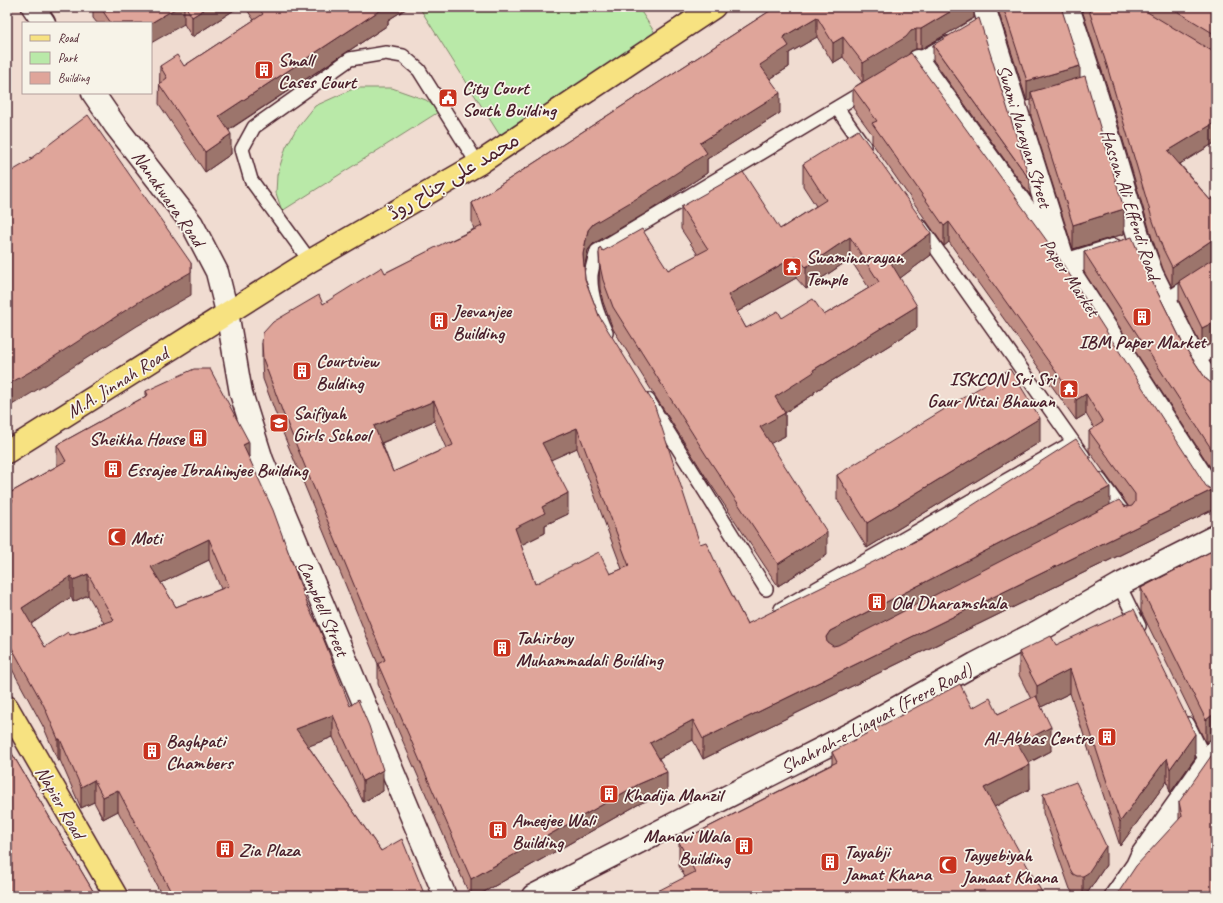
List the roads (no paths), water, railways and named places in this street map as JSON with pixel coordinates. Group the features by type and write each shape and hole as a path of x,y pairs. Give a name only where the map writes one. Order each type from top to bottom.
{"main road":[{"name":"محمد علی جناح روڈ","path":"227,312 310,261 478,164 714,7"},
{"name":"M.A. Jinnah Road","path":"7,452 227,312"},
{"name":"Napier Road","path":"7,707 116,896"}],"street":[{"path":"33,7 43,22"},
{"name":"Hassan Ali Effendi Road","path":"1068,7 1088,92 1152,274 1195,361 1216,392"},
{"name":"Swami Narayan Street","path":"983,18 1025,110 1065,265"},
{"name":"Paper Market","path":"918,61 1065,265 1216,499"},
{"name":"Nanakwara Road","path":"94,94 115,125 192,224 217,272 227,312"},
{"path":"1065,265 1140,242"},
{"name":"Campbell Street","path":"227,312 241,393 262,460 445,896"},
{"name":"Shahrah-e-Liaquat (Frere Road)","path":"533,896 854,732 975,664 1037,632 1119,585 1216,536"},
{"path":"1116,896 1138,866 1142,855 1212,756"}],"lane":[{"path":"898,71 957,38"},
{"path":"310,261 251,180 242,149 254,128 350,59 386,53 403,56 419,70 478,164"},
{"path":"614,346 606,333 594,299 591,275 597,251 880,82"},
{"path":"837,108 869,153"},
{"path":"915,218 1125,514 1107,517"},
{"path":"1165,301 1216,267"},
{"path":"1195,361 1216,349"},
{"path":"640,387 766,589"},
{"path":"772,614 1073,442"},
{"path":"1119,585 1143,634"},
{"path":"1182,713 1212,756"}],"place":[{"name":"Small Cases Court","path":"264,70"},
{"name":"City Court South Building","path":"448,98"},
{"name":"Swaminarayan Temple","path":"792,267"},
{"name":"IBM Paper Market","path":"1142,317"},
{"name":"Jeevanjee Building","path":"439,321"},
{"name":"Courtview Bulding","path":"302,371"},
{"name":"ISKCON Sri Sri Gaur Nitai Bhawan","path":"1069,389"},
{"name":"Saifiyah Girls School","path":"279,423"},
{"name":"Sheikha House","path":"198,438"},
{"name":"Essajee Ibrahimjee Building","path":"113,469"},
{"name":"Moti","path":"117,537"},
{"name":"Old Dharamshala","path":"877,602"},
{"name":"Tahirboy Muhammadali Building","path":"502,648"},
{"name":"Al-Abbas Centre","path":"1107,737"},
{"name":"Baghpati Chambers","path":"152,751"},
{"name":"Khadija Manzil","path":"609,794"},
{"name":"Ameejee Wali Building","path":"498,830"},
{"name":"Manavi Wala Building","path":"744,846"},
{"name":"Zia Plaza","path":"225,849"},
{"name":"Tayabji Jamat Khana","path":"830,862"},
{"name":"Tayyebiyah Jamaat Khana","path":"948,865"}]}
